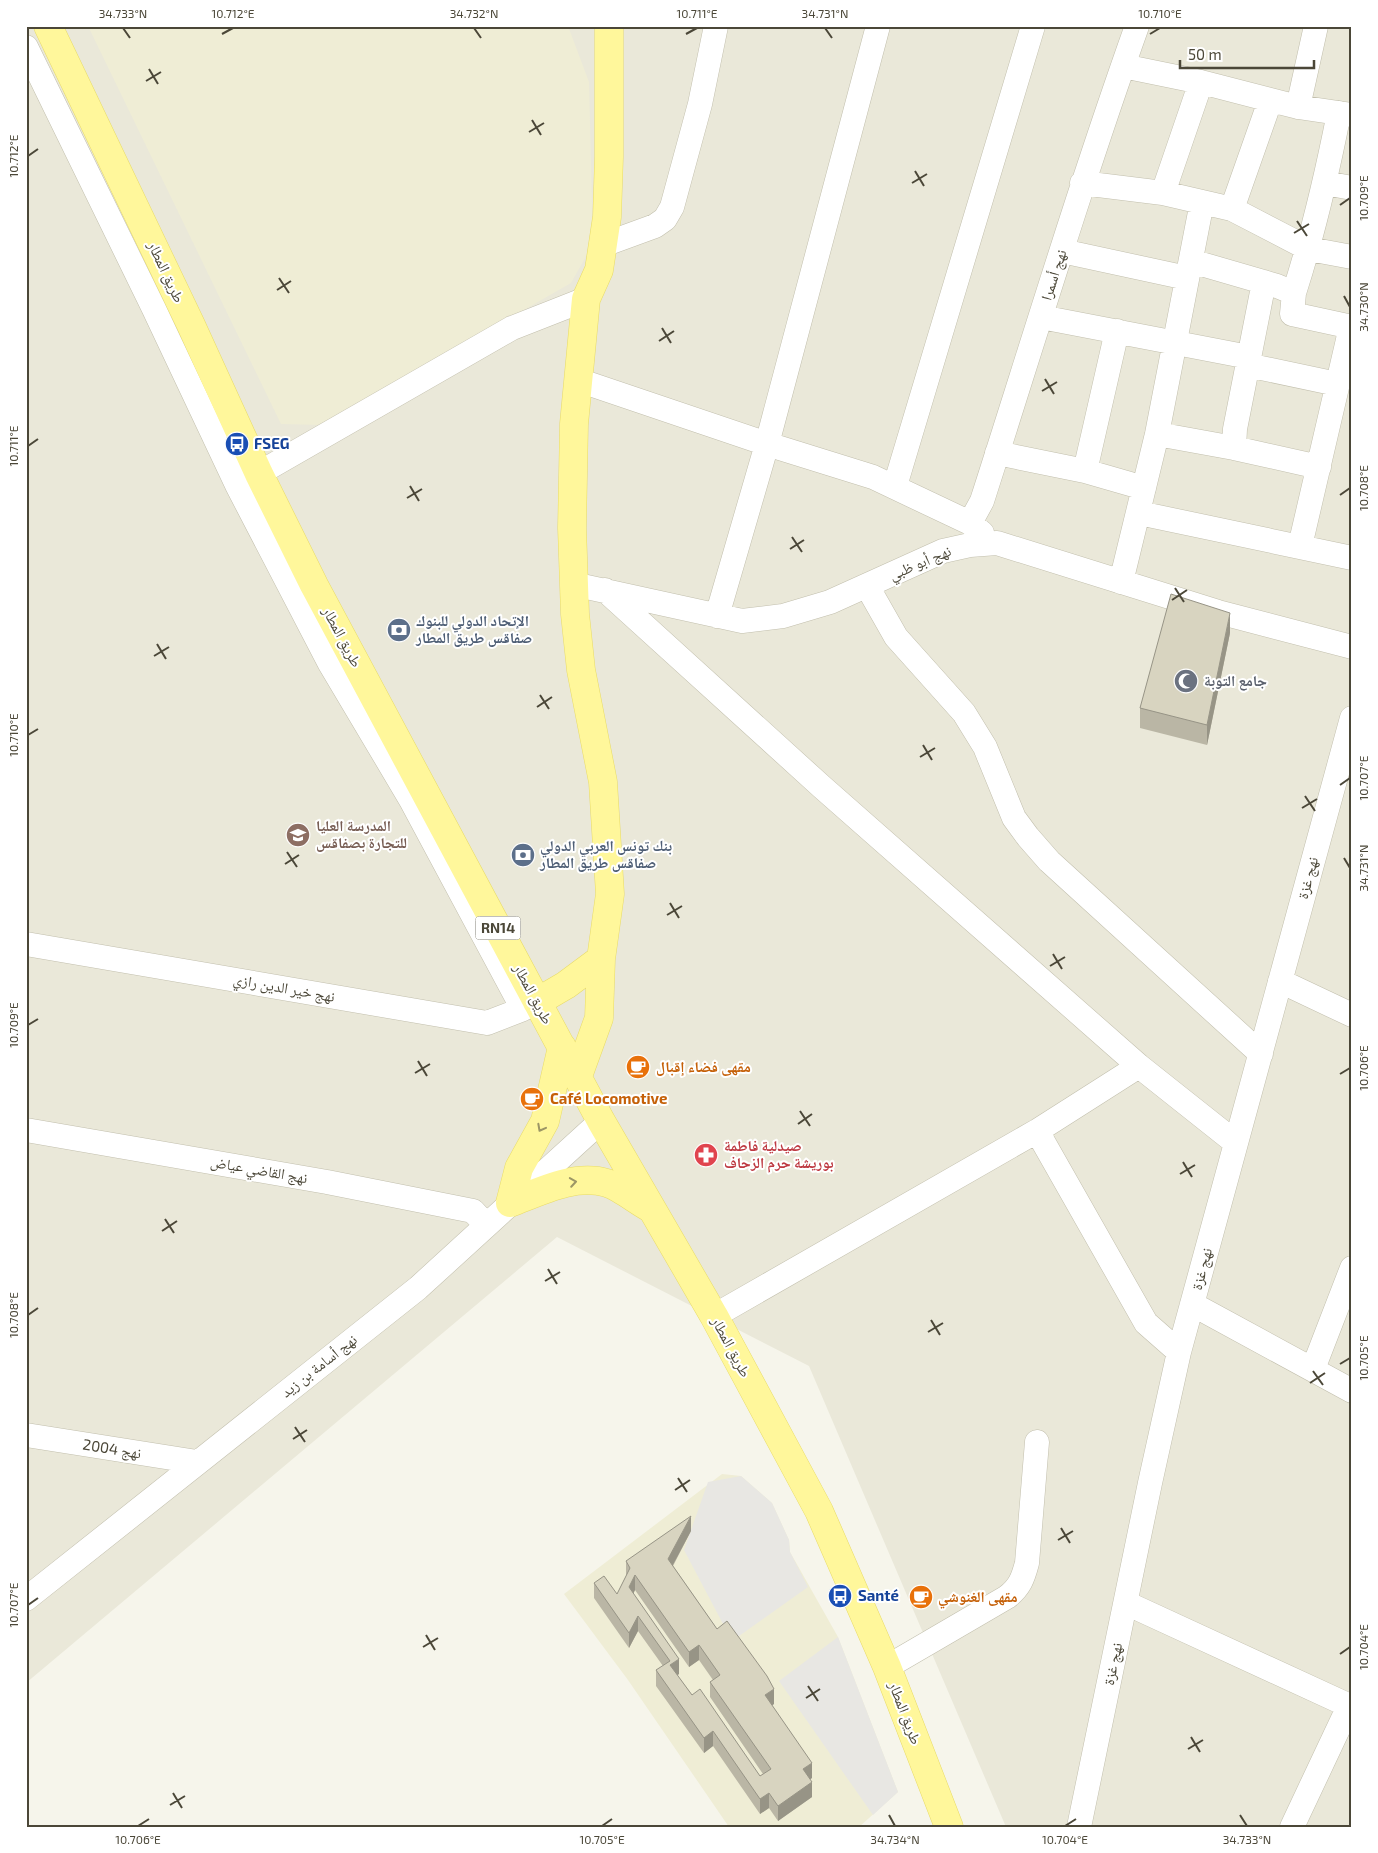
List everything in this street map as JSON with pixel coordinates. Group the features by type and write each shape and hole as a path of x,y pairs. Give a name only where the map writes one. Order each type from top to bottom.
{"main road":[{"name":"طريق المطار","path":"48,26 191,325 248,479 314,585 530,1006 562,1047 601,1121 714,1316 819,1511 887,1667 949,1827"},
{"path":"578,1076 599,1018 601,959 610,894 603,782 581,670 573,584 572,483 574,424 586,299 599,270 607,216 610,157 609,26"},
{"path":"530,1006 566,985 601,959"},
{"path":"510,1202 519,1168 545,1121 562,1047"},
{"path":"510,1202 558,1185 592,1180 608,1183 652,1209"}],"street":[{"path":"604,245 655,226 665,218 672,207 700,104 716,26"},
{"path":"717,616 767,444 878,26"},
{"path":"895,486 1033,26"},
{"name":"نهج أسمرا","path":"970,524 982,501 1062,251 1082,182 1137,26"},
{"path":"1298,108 1316,26"},
{"path":"26,47 154,309 248,479 512,328 586,299"},
{"path":"1123,66 1201,82 1298,108 1345,114 1325,182 1309,249 1294,293 1292,314 1351,327 1341,398 1319,467 1300,546"},
{"path":"1163,193 1201,82"},
{"path":"1232,209 1270,101"},
{"path":"1082,182 1163,193 1232,209 1309,249 1352,257"},
{"path":"1325,182 1352,188"},
{"path":"1121,582 1157,434 1202,202"},
{"path":"1062,251 1264,282 1294,293"},
{"path":"1234,448 1235,429 1264,282"},
{"path":"1041,317 1175,343 1248,361 1341,398"},
{"path":"1085,471 1117,331"},
{"path":"578,380 767,444 873,477 970,524 997,544"},
{"path":"1157,434 1234,448 1319,467"},
{"path":"997,453 1085,471 1144,488"},
{"path":"1138,513 1352,558"},
{"name":"نهج أبو ظبي","path":"573,584 742,621 783,616 830,602 944,551 970,545 997,544 1218,612 1352,647"},
{"path":"868,586 896,636 964,713 984,747 1014,818 1028,837 1049,861 1260,1054"},
{"path":"605,590 822,787 1140,1066 1236,1143"},
{"name":"نهج غزة","path":"1079,1827 1179,1352 1352,718"},
{"name":"نهج خير الدين رازي","path":"26,944 487,1023 530,1006"},
{"path":"1280,981 1352,1015"},
{"path":"714,1316 1037,1131 1140,1066"},
{"name":"نهج أسامة بن زيد","path":"26,1599 418,1288 510,1202 601,1121"},
{"name":"نهج القاضي عياض","path":"26,1130 327,1182 473,1211 486,1225"},
{"path":"1037,1131 1146,1323 1179,1352"},
{"path":"1313,1369 1352,1268"},
{"path":"1192,1304 1352,1391"},
{"name":"نهج 2004","path":"26,1435 198,1462"},
{"path":"887,1667 1016,1590 1023,1579 1027,1562 1036,1442"},
{"path":"1126,1603 1351,1706 1292,1827"}],"shaded area":[{"path":"26,26 1352,26 1352,1827 1006,1827 809,1366 557,1237 26,1683"},
{"path":"88,26 568,26 589,82 593,244 571,283 323,425 281,424"},
{"path":"722,1474 741,1476 772,1503 789,1540 790,1552 838,1637 898,1792 859,1827 729,1827 628,1680 564,1594"},
{"path":"741,1476 772,1503 789,1540 790,1552 808,1587 732,1641 684,1550 708,1482"},
{"path":"838,1637 898,1792 873,1815 779,1681"}],"building":[{"name":"جامع التوبة","path":"1171,594 1230,613 1207,725 1140,708"},
{"path":"691,1516 668,1559 717,1629 727,1621 767,1676 774,1689 765,1695 812,1763 803,1769 812,1782 778,1806 769,1793 760,1799 713,1731 704,1738 656,1670 670,1661 638,1616 629,1633 594,1583 604,1576 617,1594 630,1568 626,1561","holes":["635,1575 689,1652 699,1645 720,1675 710,1682 771,1769 760,1776 700,1689 692,1695 670,1665 679,1659 629,1587"]}],"place":[{"name":"FSEG","path":"237,444"},
{"name":"الإتحاد الدولي للبنوك صفاقس طريق المطار","path":"399,630"},
{"name":"جامع التوبة","path":"1186,681"},
{"name":"المدرسة العليا للتجارة بصفاقس","path":"298,835"},
{"name":"بنك تونس العربي الدولي صفاقس طريق المطار","path":"523,855"},
{"name":"مقهى فضاء إقبال","path":"638,1067"},
{"name":"Café Locomotive","path":"532,1099"},
{"name":"صيدلية فاطمة بوريشة حرم الزحاف","path":"706,1155"},
{"name":"Santé","path":"840,1596"},
{"name":"مقهى الغنوشي","path":"921,1597"}]}
